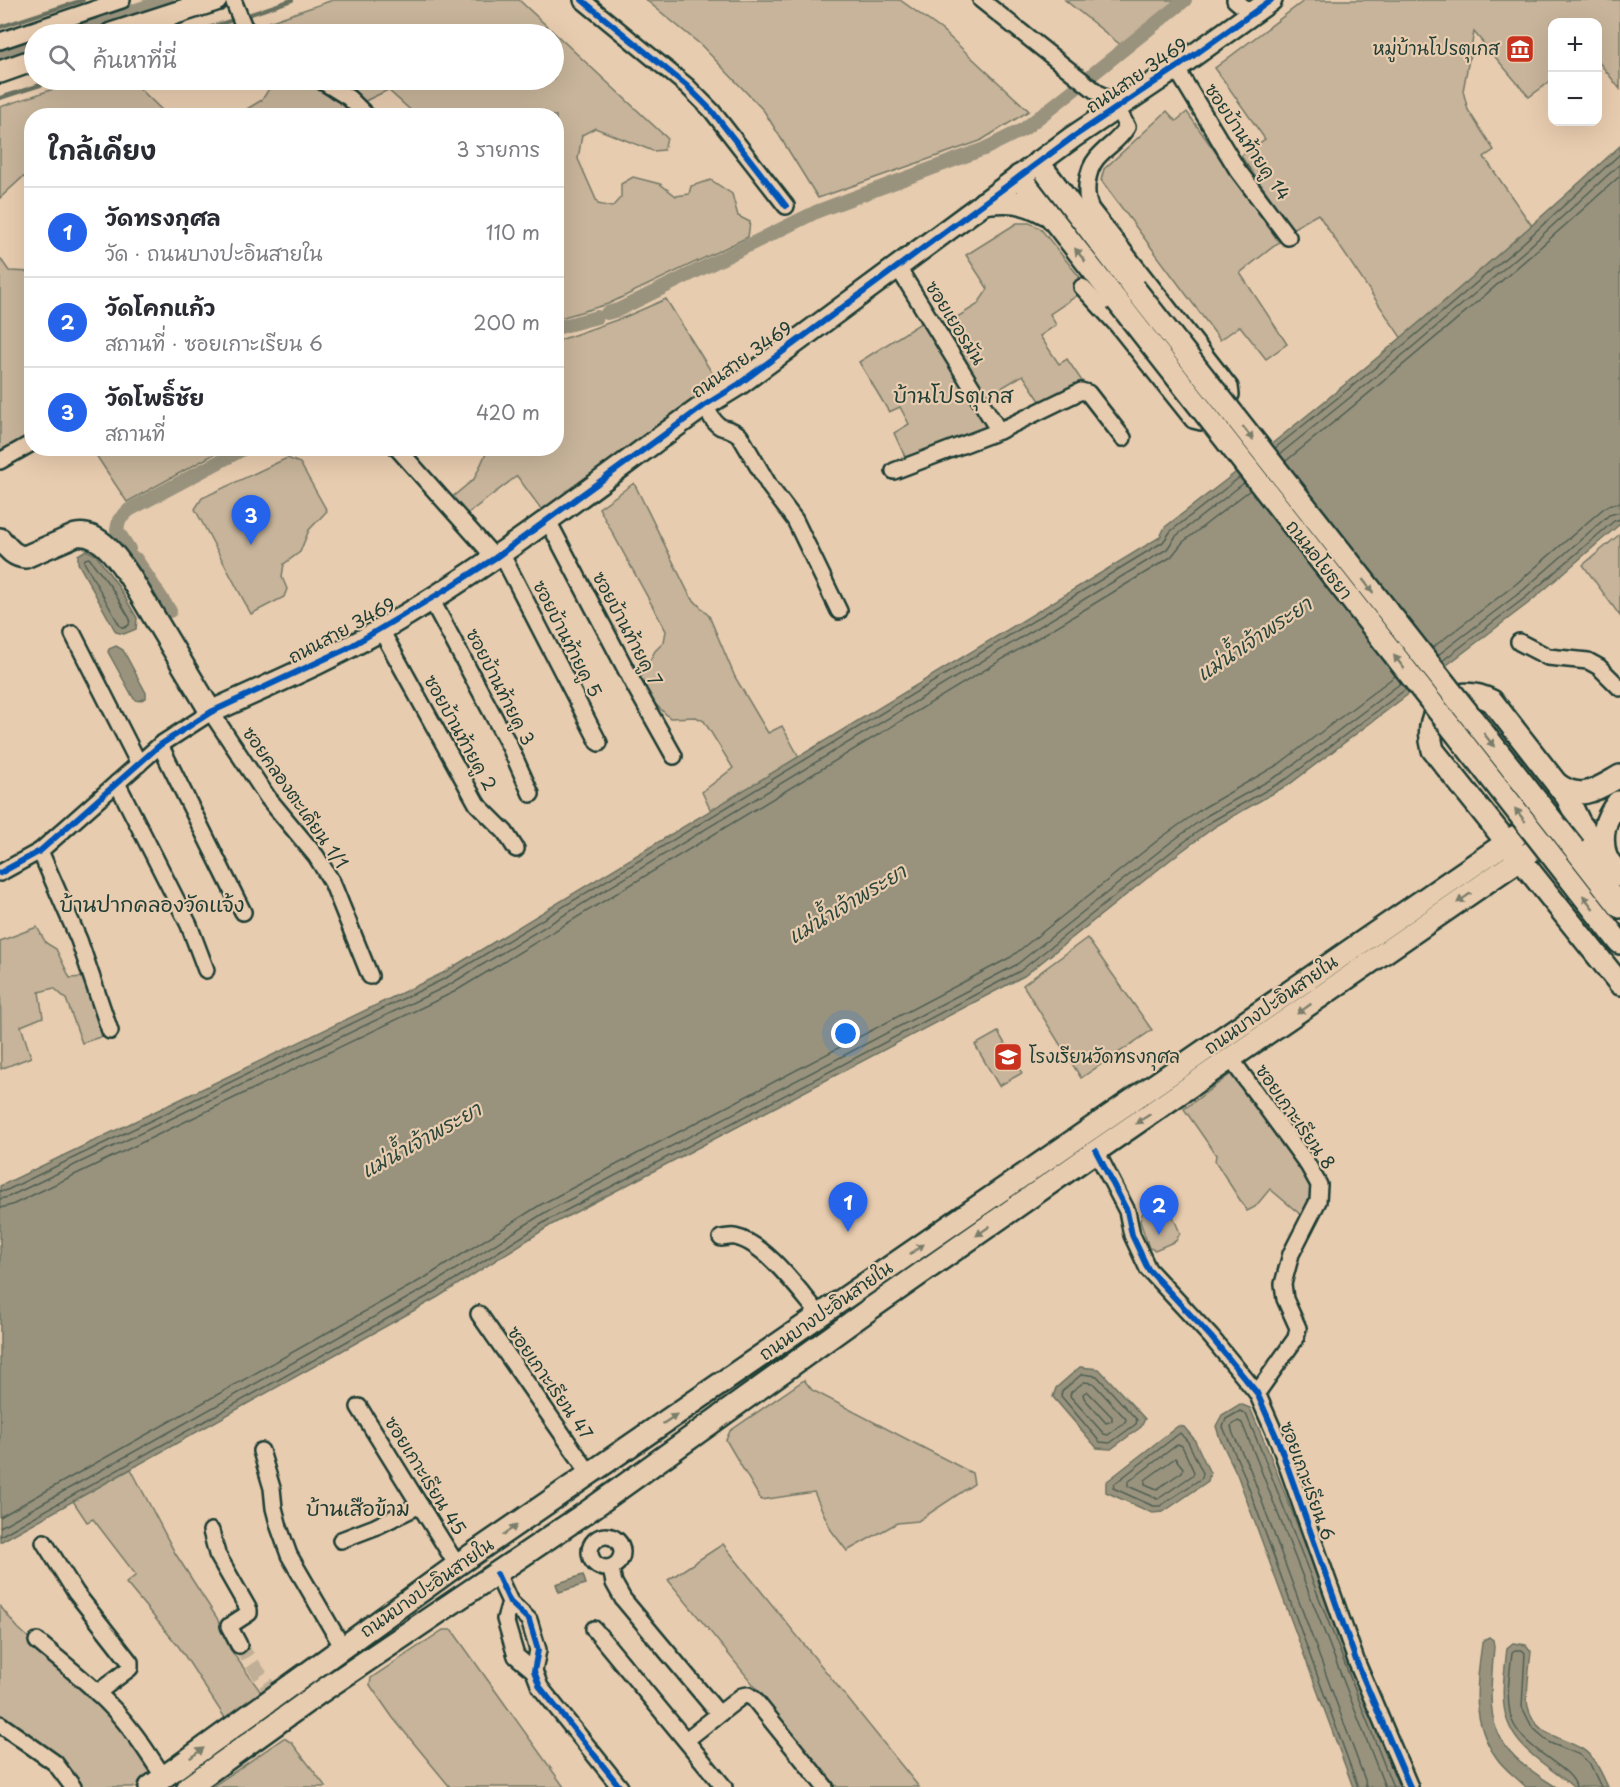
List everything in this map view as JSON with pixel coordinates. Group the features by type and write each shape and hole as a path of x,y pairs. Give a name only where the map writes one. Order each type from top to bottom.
{"main road":[{"path":"142,24 216,0"},
{"name":"ถนนสาย 3469","path":"211,712 346,649 381,630 498,555 705,405 739,384 1038,162 1271,0"},
{"path":"0,72 24,64"},
{"path":"1065,199 1061,177 1064,159 1073,137"},
{"name":"ถนนอโยธยา","path":"1038,162 1134,288 1620,907"},
{"name":"ถนนอโยธยา","path":"1019,176 1620,944"},
{"path":"982,203 1010,200 1028,204 1048,214"},
{"path":"0,539 10,551 25,557 76,535 84,534 102,544 118,560 130,577 211,712"},
{"path":"1512,839 1492,824 1433,750 1429,737 1430,724 1435,711 1455,695 1468,693 1481,695 1492,701 1556,783 1579,822 1620,876"},
{"path":"1579,822 1558,803 1486,710 1468,704 1451,710 1442,723 1440,735 1443,745 1525,856 1620,969"},
{"path":"1556,783 1568,792 1581,794 1597,789 1620,776"},
{"path":"1579,822 1619,802"},
{"path":"1606,859 1602,834 1610,812 1619,802"},
{"path":"1479,862 1490,847 1492,824"},
{"name":"ถนนบางปะอินสายใน","path":"157,1782 272,1692 343,1648 457,1565 1512,839"},
{"path":"1525,856 1543,885 1620,984"},
{"name":"ถนนบางปะอินสายใน","path":"188,1787 328,1686 587,1512 870,1309 1096,1151 1525,856"},
{"path":"1495,876 1514,875 1531,878 1543,885"},
{"path":"644,1437 659,1461"}],"street":[{"path":"49,24 122,0"},
{"path":"232,0 243,24"},
{"path":"582,0 704,103 786,206"},
{"path":"981,0 1117,108 1127,127 1120,139 1093,164 1088,179 1087,201 1098,219 1230,387 1231,394 1228,399 1201,422 1192,420 1118,326 1082,287"},
{"path":"1235,0 1252,14"},
{"path":"0,40 24,32"},
{"name":"ซอยบ้านท้ายคู 14","path":"1176,68 1238,169 1288,237"},
{"path":"336,90 359,108"},
{"name":"ซอยเยอรมัน","path":"897,266 999,431"},
{"path":"894,471 999,431 1081,391 1084,391 1123,438"},
{"path":"705,405 715,423 720,427 735,431 740,436 770,487 795,520 839,611"},
{"path":"0,462 24,448"},
{"name":"ซอยบ้านท้ายคู 5","path":"405,456 498,555 599,743"},
{"name":"ซอยบ้านท้ายคู 7","path":"547,519 674,756"},
{"name":"ซอยบ้านท้ายคู 3","path":"431,599 509,745 531,794"},
{"name":"ซอยบ้านท้ายคู 2","path":"381,630 477,804 505,832 516,849"},
{"path":"74,634 139,764"},
{"path":"1519,642 1548,657 1588,661 1599,667 1620,688"},
{"path":"0,873 40,851 160,746 211,712"},
{"name":"ซอยคลองตะเคียน 1/1","path":"211,712 268,798 316,856 332,882 370,976"},
{"path":"160,746 243,912"},
{"path":"117,783 189,925 206,970"},
{"path":"40,851 79,940 110,1031"},
{"name":"ซอยเกาะเรียน 8","path":"1231,1059 1308,1165 1319,1185 1318,1202 1291,1254 1283,1284 1285,1299 1298,1328 1296,1338 1257,1393"},
{"name":"ซอยเกาะเรียน 6","path":"1096,1151 1127,1211 1132,1235 1148,1269 1211,1337 1257,1393 1279,1443 1357,1663 1410,1787"},
{"path":"721,1238 732,1236 744,1240 760,1251 777,1265 820,1316"},
{"name":"ซอยเกาะเรียน 47","path":"479,1314 590,1474"},
{"name":"ซอยเกาะเรียน 45","path":"359,1407 457,1565"},
{"path":"261,1451 272,1488 279,1527 289,1555 343,1648"},
{"path":"341,1540 375,1527 420,1505"},
{"path":"587,1512 601,1536"},
{"path":"211,1531 217,1554 249,1610 249,1613 229,1626 239,1645"},
{"path":"601,1536 612,1537 619,1544 621,1558 611,1569 603,1569 593,1561 592,1544 601,1536"},
{"path":"45,1542 76,1593 130,1662 130,1668 126,1673 97,1693"},
{"path":"611,1569 614,1584 623,1599 719,1714"},
{"path":"497,1574 510,1602 529,1620 538,1650 534,1671 540,1688 620,1787"},
{"path":"510,1602 505,1619 516,1656 534,1671"},
{"path":"594,1629 724,1787"},
{"path":"37,1641 97,1693 132,1730 157,1782"},
{"path":"686,1740 742,1696 748,1695 754,1699 825,1787"},
{"path":"0,1724 55,1763 74,1787"}],"shaded area":[{"path":"333,0 519,0 545,24 263,24"},
{"path":"646,0 900,0 942,30 1029,111 980,141 818,198 764,111 701,45"},
{"path":"1065,0 1176,0 1122,46"},
{"path":"1305,0 1620,0 1620,89 1602,66 1602,18 1548,18 1548,83 1529,97 1474,32 1463,91 1468,110 1494,150 1484,157 1532,226 1402,339 1318,214 1292,229 1241,156 1265,139 1215,68"},
{"path":"564,42 667,138 664,150 653,151 595,128 582,135 578,159 598,204 612,207 621,197 621,184 633,177 660,184 676,196 689,194 691,186 711,180 732,194 738,216 750,222 748,237 608,304 564,317 564,108 408,108 388,90 564,90"},
{"path":"50,90 141,90 160,108 24,108 24,178 0,198 0,107"},
{"path":"268,90 324,90 346,108 248,108 262,100"},
{"path":"345,90 388,90 361,103"},
{"path":"1167,111 1176,121 1187,112 1279,242 1240,273 1287,344 1266,359 1240,326 1220,340 1101,180 1104,169"},
{"path":"1017,223 1030,223 1040,228 1082,280 1082,292 1050,314 1056,325 1040,336 1059,364 1067,359 1084,384 1044,407 1023,375 988,396 944,325 977,305 988,289 966,255"},
{"path":"0,258 9,271 24,272 24,442 0,457"},
{"path":"666,299 719,384 544,513 517,476 463,517 450,499 474,479 485,456 564,456 564,339 625,317"},
{"path":"927,319 988,426 983,434 907,461 894,433 909,424 900,407 889,412 859,362"},
{"path":"97,456 211,456 127,502"},
{"path":"287,458 300,463 327,511 309,530 300,552 284,564 282,577 287,589 284,597 251,614 195,509 202,498"},
{"path":"634,483 690,596 709,616 735,677 768,733 782,726 799,757 711,811 702,792 733,768 704,721 696,717 670,718 653,702 639,680 655,651 664,642 666,631 599,508"},
{"path":"1620,534 1620,616 1583,565"},
{"path":"37,927 46,943 56,949 70,978 84,977 103,1036 82,1043 66,999 54,988 39,992 43,1017 21,1026 31,1057 1,1069 0,941"},
{"path":"1087,938 1152,1030 1081,1078 1023,985"},
{"path":"998,1032 1022,1073 999,1086 975,1045"},
{"path":"1231,1074 1237,1075 1316,1185 1306,1215 1301,1215 1270,1189 1255,1207 1247,1211 1215,1161 1216,1155 1184,1109"},
{"path":"1160,1204 1169,1207 1180,1233 1176,1241 1155,1250 1149,1248 1140,1221 1143,1212"},
{"path":"804,1380 812,1390 972,1473 974,1484 918,1521 897,1523 847,1551 831,1530 814,1492 761,1500 726,1440 730,1431"},
{"path":"131,1469 175,1553 217,1618 230,1649 263,1695 227,1721 179,1647 126,1583 136,1575 93,1519 87,1522 73,1501"},
{"path":"723,1544 919,1787 837,1787 668,1580"},
{"path":"0,1606 18,1628 125,1727 155,1776 139,1787 79,1787 0,1719"},
{"path":"443,1630 452,1630 564,1787 450,1787 393,1718 370,1685 371,1678"},
{"path":"284,1738 292,1743 326,1787 212,1787"}],"water":[{"name":"แม่น้ำเจ้าพระยา","path":"1620,146 1620,524 1530,602 1291,783 1216,826 1175,856 1024,976 551,1225 438,1297 0,1542 0,1186 443,973 1160,537 1165,527 1282,436 1454,293"},
{"path":"86,550 96,555 117,584 137,618 136,629 124,634 116,632 78,563 78,555"},
{"path":"116,646 123,650 146,693 146,698 139,701 134,699 108,652"},
{"path":"1080,1367 1099,1369 1145,1419 1141,1427 1111,1449 1097,1448 1053,1397 1056,1388"},
{"path":"1240,1404 1250,1408 1270,1455 1399,1787 1353,1787 1237,1474 1216,1426 1222,1415"},
{"path":"1178,1426 1184,1427 1194,1439 1210,1473 1208,1481 1163,1512 1152,1513 1106,1492 1106,1482"},
{"path":"583,1575 586,1584 559,1592 556,1584"},
{"path":"1489,1637 1493,1640 1494,1647 1491,1696 1496,1730 1516,1758 1556,1787 1526,1787 1502,1765 1488,1744 1479,1716 1477,1688 1482,1644"},
{"path":"1513,1643 1526,1645 1531,1651 1527,1695 1532,1717 1543,1730 1587,1753 1598,1766 1608,1787 1573,1787 1534,1757 1518,1741 1506,1717 1503,1691 1507,1648"}],"waterway":[{"path":"0,27 83,0"},
{"path":"93,24 167,0"},
{"path":"245,16 292,0"},
{"path":"1089,77 1185,0"},
{"path":"221,24 233,20"},
{"path":"0,55 24,47"},
{"path":"607,313 618,310 818,211 984,149 1024,129 1080,85"},
{"path":"0,98 25,90"},
{"path":"564,326 597,317"},
{"path":"129,549 117,530 119,520 129,510 230,456"},
{"path":"136,559 170,611"}],"tunnel":[{"path":"239,1645 269,1688"}],"cycle path":[{"path":"582,0 687,86 712,111 786,206"},
{"path":"0,873 40,851 160,745 211,712 346,649 495,558 705,405 739,384 1073,137 1176,68 1271,0"},
{"path":"1096,1151 1127,1211 1132,1235 1148,1269 1211,1337 1257,1393 1279,1443 1357,1663 1410,1787"},
{"path":"497,1574 510,1602 529,1620 538,1650 534,1671 540,1687 620,1787"}],"place":[{"name":"หมู่บ้านโปรตุเกส","path":"1520,49"},
{"name":"วัดโพธิ์ชัย","path":"251,545"},
{"name":"โรงเรียนวัดทรงกุศล","path":"1008,1057"},
{"name":"วัดทรงกุศล","path":"848,1232"},
{"name":"วัดโคกแก้ว","path":"1159,1235"}],"district":[{"name":"บ้านโปรตุเกส","path":"953,396"},
{"name":"บ้านปากคลองวัดแจ้ง","path":"152,905"},
{"name":"บ้านเสือข้าม","path":"358,1509"}]}
